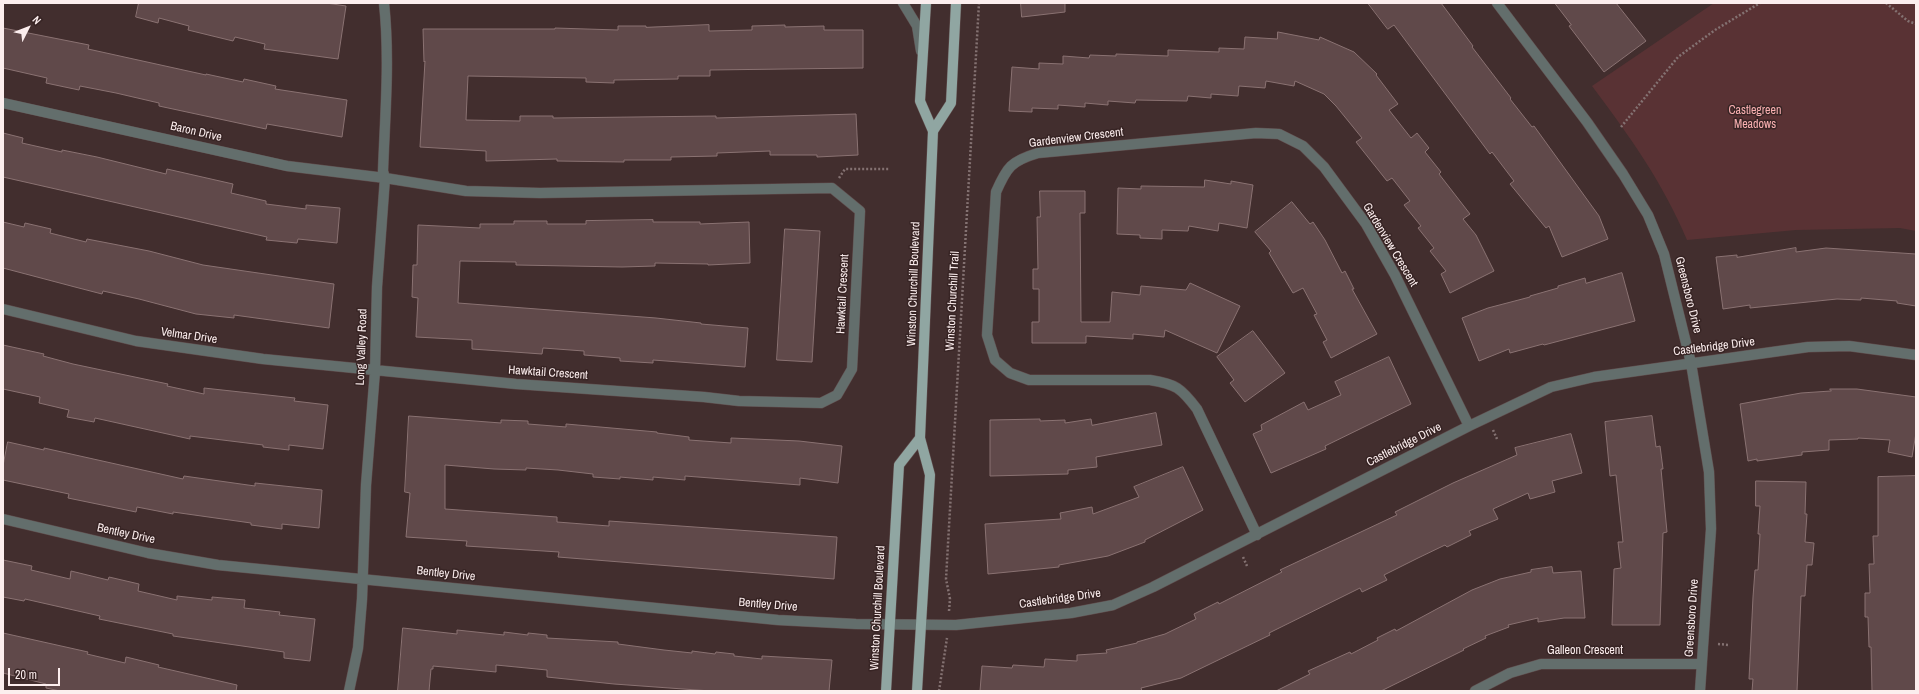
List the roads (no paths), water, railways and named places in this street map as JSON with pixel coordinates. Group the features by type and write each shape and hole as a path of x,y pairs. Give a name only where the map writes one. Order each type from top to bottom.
{"main road":[{"name":"Winston Churchill Boulevard","path":"917,691 930,475 920,438 933,131 920,101 926,3"},
{"path":"933,131 951,103 956,3"},
{"name":"Winston Churchill Boulevard","path":"886,691 899,465 920,438"}],"street":[{"name":"Long Valley Road","path":"348,691 358,648 366,485 375,371 377,287 385,178 383,171 388,52 384,3"},
{"path":"904,3 917,26 923,63"},
{"name":"Greensboro Drive","path":"1497,3 1587,122 1623,174 1648,215 1664,254 1691,363 1709,472 1711,529 1700,691"},
{"name":"Baron Drive","path":"3,103 287,166 385,178"},
{"name":"Gardenview Crescent","path":"1257,535 1197,409 1185,394 1174,386 1169,383 1150,380 1029,380 1010,373 995,360 988,335 996,192 1005,171 1019,158 1038,153 1256,133 1279,134 1303,146 1324,167 1366,224 1395,275 1469,426"},
{"name":"Hawktail Crescent","path":"375,371 516,384 704,397 739,401 821,403 837,395 852,369 859,251 860,212 832,188 484,192 385,178"},
{"name":"Velmar Drive","path":"3,309 89,331 158,345 256,358 375,371"},
{"name":"Castlebridge Drive","path":"890,624 956,625 1071,613 1113,605 1153,587 1469,426 1551,387 1594,377 1808,347 1849,346 1916,355"},
{"name":"Bentley Drive","path":"3,520 148,553 218,565 778,620 890,624"},
{"name":"Galleon Crescent","path":"1475,691 1510,673 1541,664 1702,664"}],"park label":[{"name":"Castlegreen Meadows","path":"1755,118"}]}
